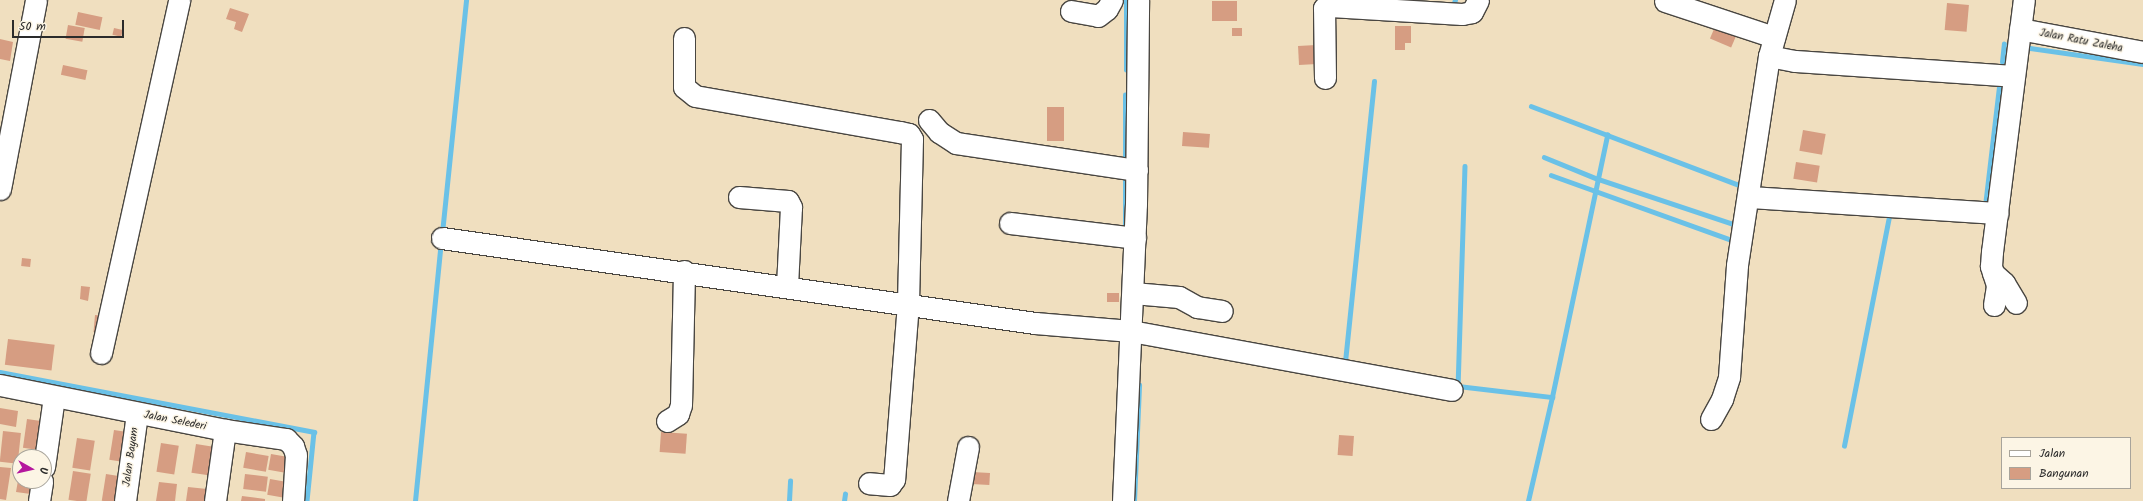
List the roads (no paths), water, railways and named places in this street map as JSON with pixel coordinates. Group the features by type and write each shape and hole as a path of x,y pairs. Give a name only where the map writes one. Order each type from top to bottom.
{"street":[{"path":"0,190 36,0"},
{"path":"101,353 179,0"},
{"path":"1071,11 1098,16 1107,9 1112,0"},
{"path":"1123,501 1135,238 1138,0"},
{"path":"1325,78 1324,8 1330,6 1462,14 1472,12 1478,0"},
{"path":"1711,419 1722,400 1729,377 1733,306 1749,197 1772,46 1785,0"},
{"path":"1994,304 1997,285 1993,273 1992,252 2024,0"},
{"path":"1665,1 1772,46 1795,61 2014,76"},
{"name":"Jalan Ratu Zaleha","path":"2020,29 2143,52"},
{"path":"684,38 684,87 695,96 909,134 912,139 908,303 894,479 890,485 869,483"},
{"path":"929,120 939,132 956,143 1137,170"},
{"path":"739,197 788,201 791,207 787,286"},
{"path":"1749,197 1997,213"},
{"path":"1010,222 1135,238"},
{"path":"442,238 908,303 1035,323 1131,331 1452,390"},
{"path":"667,421 678,414 681,404 684,271"},
{"path":"1993,273 2004,283 2016,303"},
{"path":"1133,293 1180,297 1197,307 1222,311"},
{"name":"Jalan Selederi","path":"0,385 225,430 286,439 292,443 296,455 293,501"},
{"path":"46,449 54,397"},
{"name":"Jalan Bayam","path":"125,501 137,413"},
{"path":"215,501 225,430"},
{"path":"958,501 968,447"},
{"path":"39,501 41,489"}],"waterway":[{"path":"442,233 466,0"},
{"path":"1126,0 1126,70"},
{"path":"1453,6 1455,0"},
{"path":"2002,62 2004,44"},
{"path":"2030,48 2143,64"},
{"path":"1349,363 1345,362 1374,81"},
{"path":"1985,206 1999,87"},
{"path":"1125,95 1125,156"},
{"path":"1531,106 1742,186"},
{"path":"1465,166 1458,386 1552,397 1607,135"},
{"path":"1544,157 1598,179 1736,225"},
{"path":"1551,175 1732,240"},
{"path":"1125,181 1125,224"},
{"path":"1844,446 1889,217"},
{"path":"415,501 441,242"},
{"path":"0,372 314,432 307,501"},
{"path":"1134,501 1139,385"},
{"path":"1528,501 1552,397"},
{"path":"789,501 790,481"},
{"path":"844,501 845,494"}]}
